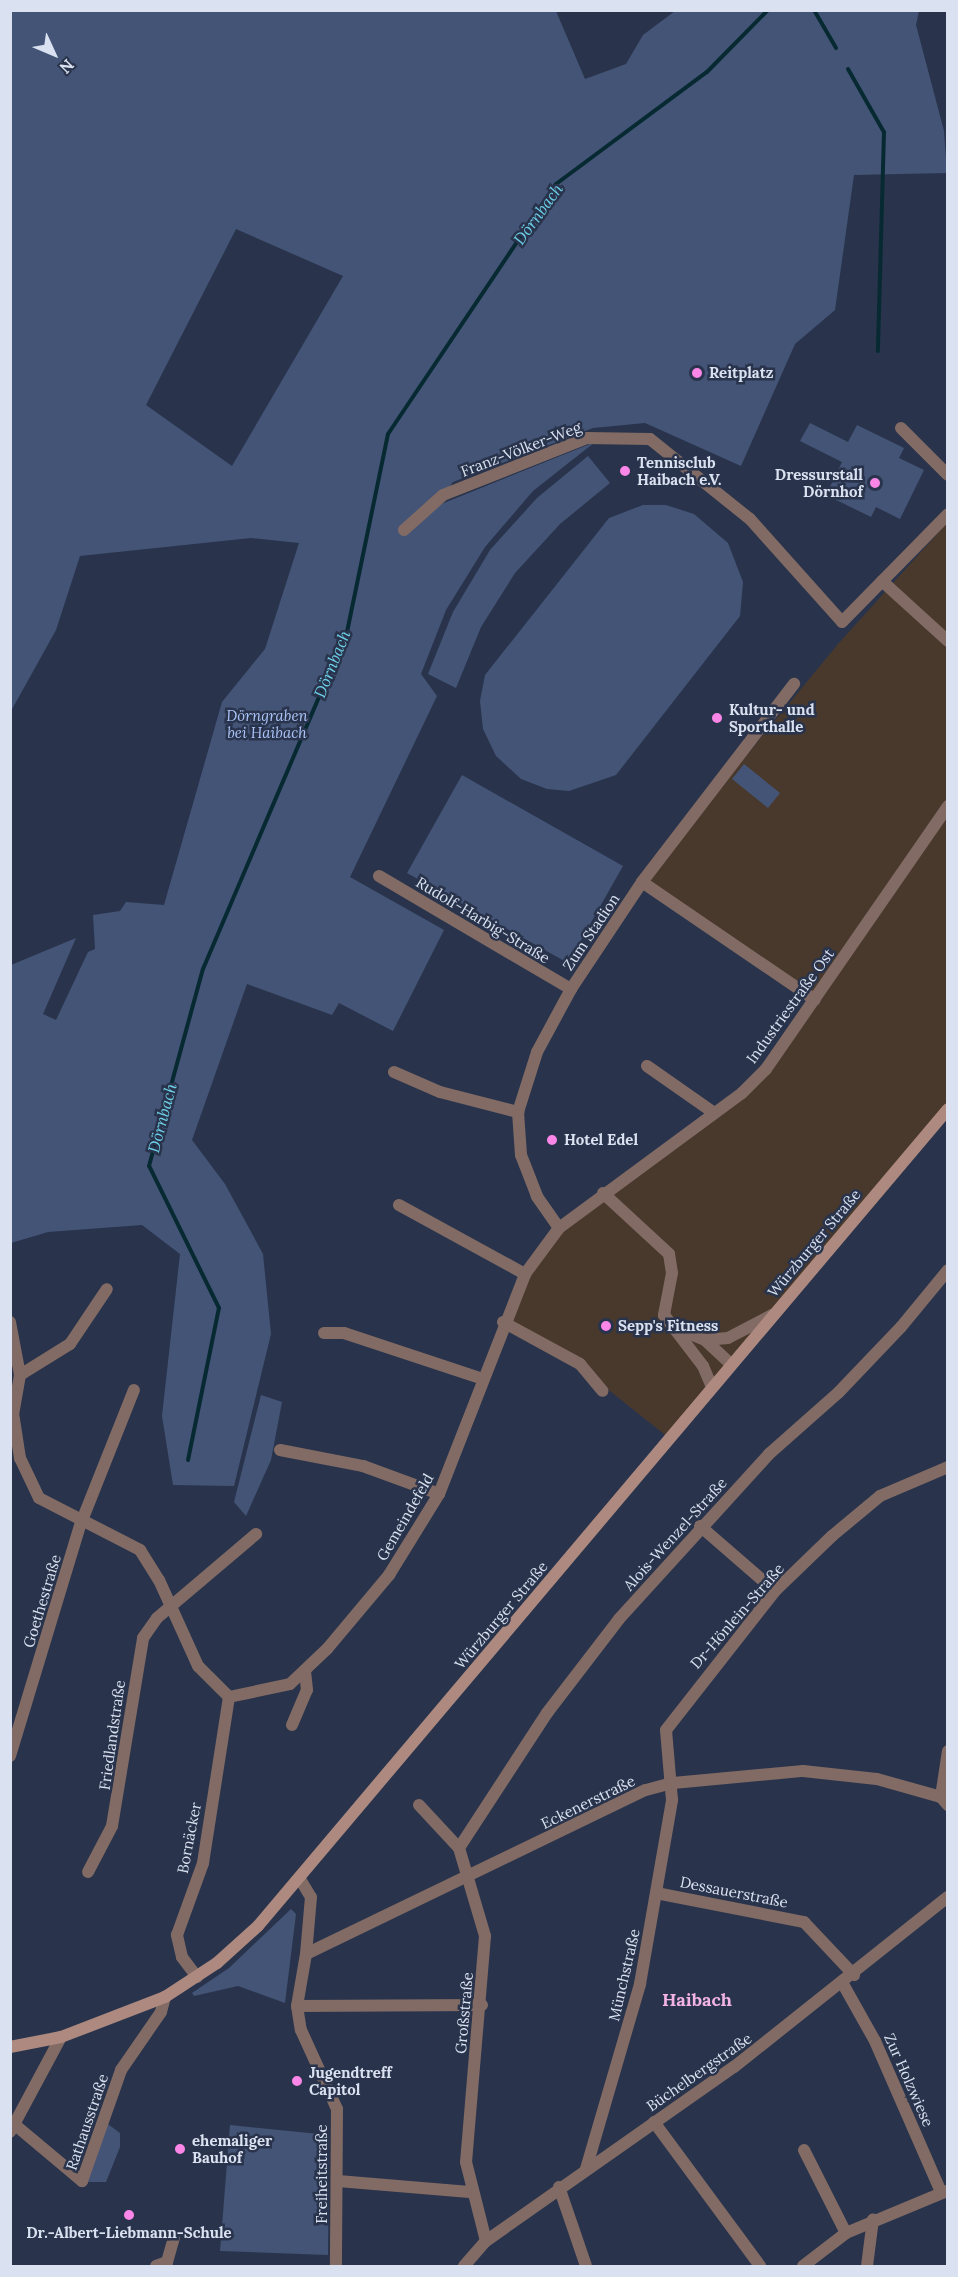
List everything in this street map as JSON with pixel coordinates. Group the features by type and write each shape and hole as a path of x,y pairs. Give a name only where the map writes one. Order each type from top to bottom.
{"main road":[{"name":"Würzburger Straße","path":"10,2047 61,2037 165,1997 197,1977 258,1926 948,1108"}],"street":[{"path":"901,428 948,475"},
{"name":"Franz-Völker-Weg","path":"404,530 443,495 587,438 650,439 750,519 842,622 882,581"},
{"path":"948,514 882,581 948,640"},
{"name":"Zum Stadion","path":"559,1228 537,1196 521,1155 518,1112 537,1052 571,989 642,882 794,684"},
{"name":"Industriestraße Ost","path":"559,1228 603,1193 714,1113 766,1069 948,806"},
{"name":"Rudolf-Harbig-Straße","path":"379,876 571,989"},
{"path":"642,882 815,1000"},
{"path":"647,1066 714,1113"},
{"path":"394,1072 440,1092 518,1112"},
{"path":"603,1193 669,1254 672,1273 664,1315 676,1328 712,1387"},
{"path":"399,1205 525,1274"},
{"name":"Gemeindefeld","path":"229,1697 290,1684 389,1575 439,1494 503,1322 525,1274 559,1228"},
{"name":"Alois-Wenzel-Straße","path":"459,1848 547,1713 619,1619 700,1526 769,1454 838,1393 948,1270"},
{"path":"20,1375 70,1344 107,1289"},
{"path":"705,1340 728,1338 773,1314"},
{"path":"10,1322 20,1375 12,1413 20,1458 39,1498 81,1523 117,1534 140,1550 172,1609 198,1666 229,1697"},
{"path":"503,1322 580,1364 603,1391"},
{"path":"676,1328 705,1340 731,1364"},
{"path":"324,1333 344,1333 483,1378"},
{"name":"Goethestraße","path":"10,1756 81,1523 134,1390"},
{"path":"280,1450 363,1466 439,1494"},
{"name":"Dr-Hönlein-Straße","path":"673,1783 664,1750 666,1730 775,1591 880,1496 948,1467"},
{"path":"700,1526 775,1591"},
{"name":"Friedlandstraße","path":"88,1872 112,1826 140,1647 157,1618 172,1609 256,1534"},
{"path":"292,1725 307,1690 305,1670"},
{"name":"Bornäcker","path":"197,1977 182,1957 177,1935 203,1863 229,1697"},
{"path":"944,1801 948,1751"},
{"name":"Eckenerstraße","path":"306,1954 469,1879 646,1790 673,1783 802,1771 877,1779 944,1801"},
{"name":"Münchstraße","path":"586,2169 640,1984 673,1783"},
{"name":"Großstraße","path":"419,1805 459,1848 484,1936 482,2005 467,2128 470,2192 486,2241"},
{"name":"Freiheitstraße","path":"300,1879 311,1897 306,1954 297,2006 301,2030 337,2109 336,2266"},
{"name":"Dessauerstraße","path":"656,1893 804,1922 854,1974"},
{"name":"Büchelbergstraße","path":"464,2266 486,2241 843,1984 948,1897"},
{"name":"Zur Holzwiese","path":"843,1984 875,2041 944,2191"},
{"name":"Rathausstraße","path":"12,2128 82,2181 121,2070 161,2012 165,1997"},
{"path":"297,2006 482,2005"},
{"path":"12,2128 61,2037"},
{"path":"654,2122 760,2266"},
{"path":"804,2150 846,2233"},
{"path":"338,2181 470,2192"},
{"path":"559,2187 586,2266"},
{"path":"803,2266 846,2233 873,2219 944,2191"},
{"path":"867,2266 873,2219"},
{"path":"156,2266 167,2262 174,2238"}],"shaded area":[{"path":"947,523 947,1109 669,1438 606,1388 507,1321 526,1274 559,1229 742,1093 814,1000 642,882 838,644"}],"green space":[{"name":"Dörngraben bei Haibach","path":"10,11 556,11 585,79 626,64 643,35 675,11 919,11 916,25 944,131 947,173 854,175 835,310 795,344 741,466 645,423 593,428 453,482 434,507 595,442 533,491 485,547 446,610 421,674 437,696 350,877 444,930 393,1031 339,1003 332,1015 247,984 192,1140 225,1184 263,1254 271,1334 234,1486 173,1485 162,1416 180,1254 142,1225 48,1232 11,1243 11,965 76,938 43,1014 56,1020 88,952 95,949 93,915 120,911 126,902 164,905 222,702 265,649 299,543 251,538 80,556 56,630 11,711","holes":["236,229 343,276 232,466 146,405"]},
{"name":"Dressurstall Dörnhof","path":"810,423 848,442 857,425 904,448 899,458 924,470 900,519 876,507 871,517 826,495 842,462 800,441"},
{"path":"588,456 610,483 560,524 515,573 481,627 456,688 428,674 453,612 490,550 537,498"},
{"path":"643,505 666,505 694,514 728,543 743,582 740,616 616,775 569,791 547,789 521,779 496,756 483,729 480,701 485,675 609,518"},
{"path":"744,764 780,793 768,808 732,779"},
{"path":"462,775 623,866 568,963 407,873"},
{"path":"261,1395 282,1402 271,1460 246,1516 234,1502"},
{"path":"291,1909 296,1914 285,2003 238,1986 194,1996 192,1993 229,1968"},
{"path":"105,2122 120,2133 120,2147 106,2182 85,2182"},
{"path":"230,2125 329,2135 328,2255 220,2251"}],"waterway":[{"name":"Dörnbach","path":"188,1460 219,1308 149,1166 203,969 347,632 388,434 556,184 707,72 768,10"},
{"path":"814,10 836,48"},
{"path":"848,69 884,132 878,351"}],"place":[{"name":"Reitplatz","path":"697,373"},
{"name":"Tennisclub Haibach e.V.","path":"625,471"},
{"name":"Dressurstall Dörnhof","path":"875,483"},
{"name":"Kultur- und Sporthalle","path":"717,718"},
{"name":"Hotel Edel","path":"552,1140"},
{"name":"Sepp's Fitness","path":"606,1326"},
{"name":"Jugendtreff Capitol","path":"297,2081"},
{"name":"ehemaliger Bauhof","path":"180,2149"},
{"name":"Dr.-Albert-Liebmann-Schule","path":"129,2215"}],"district":[{"name":"Haibach","path":"697,2000"}]}
